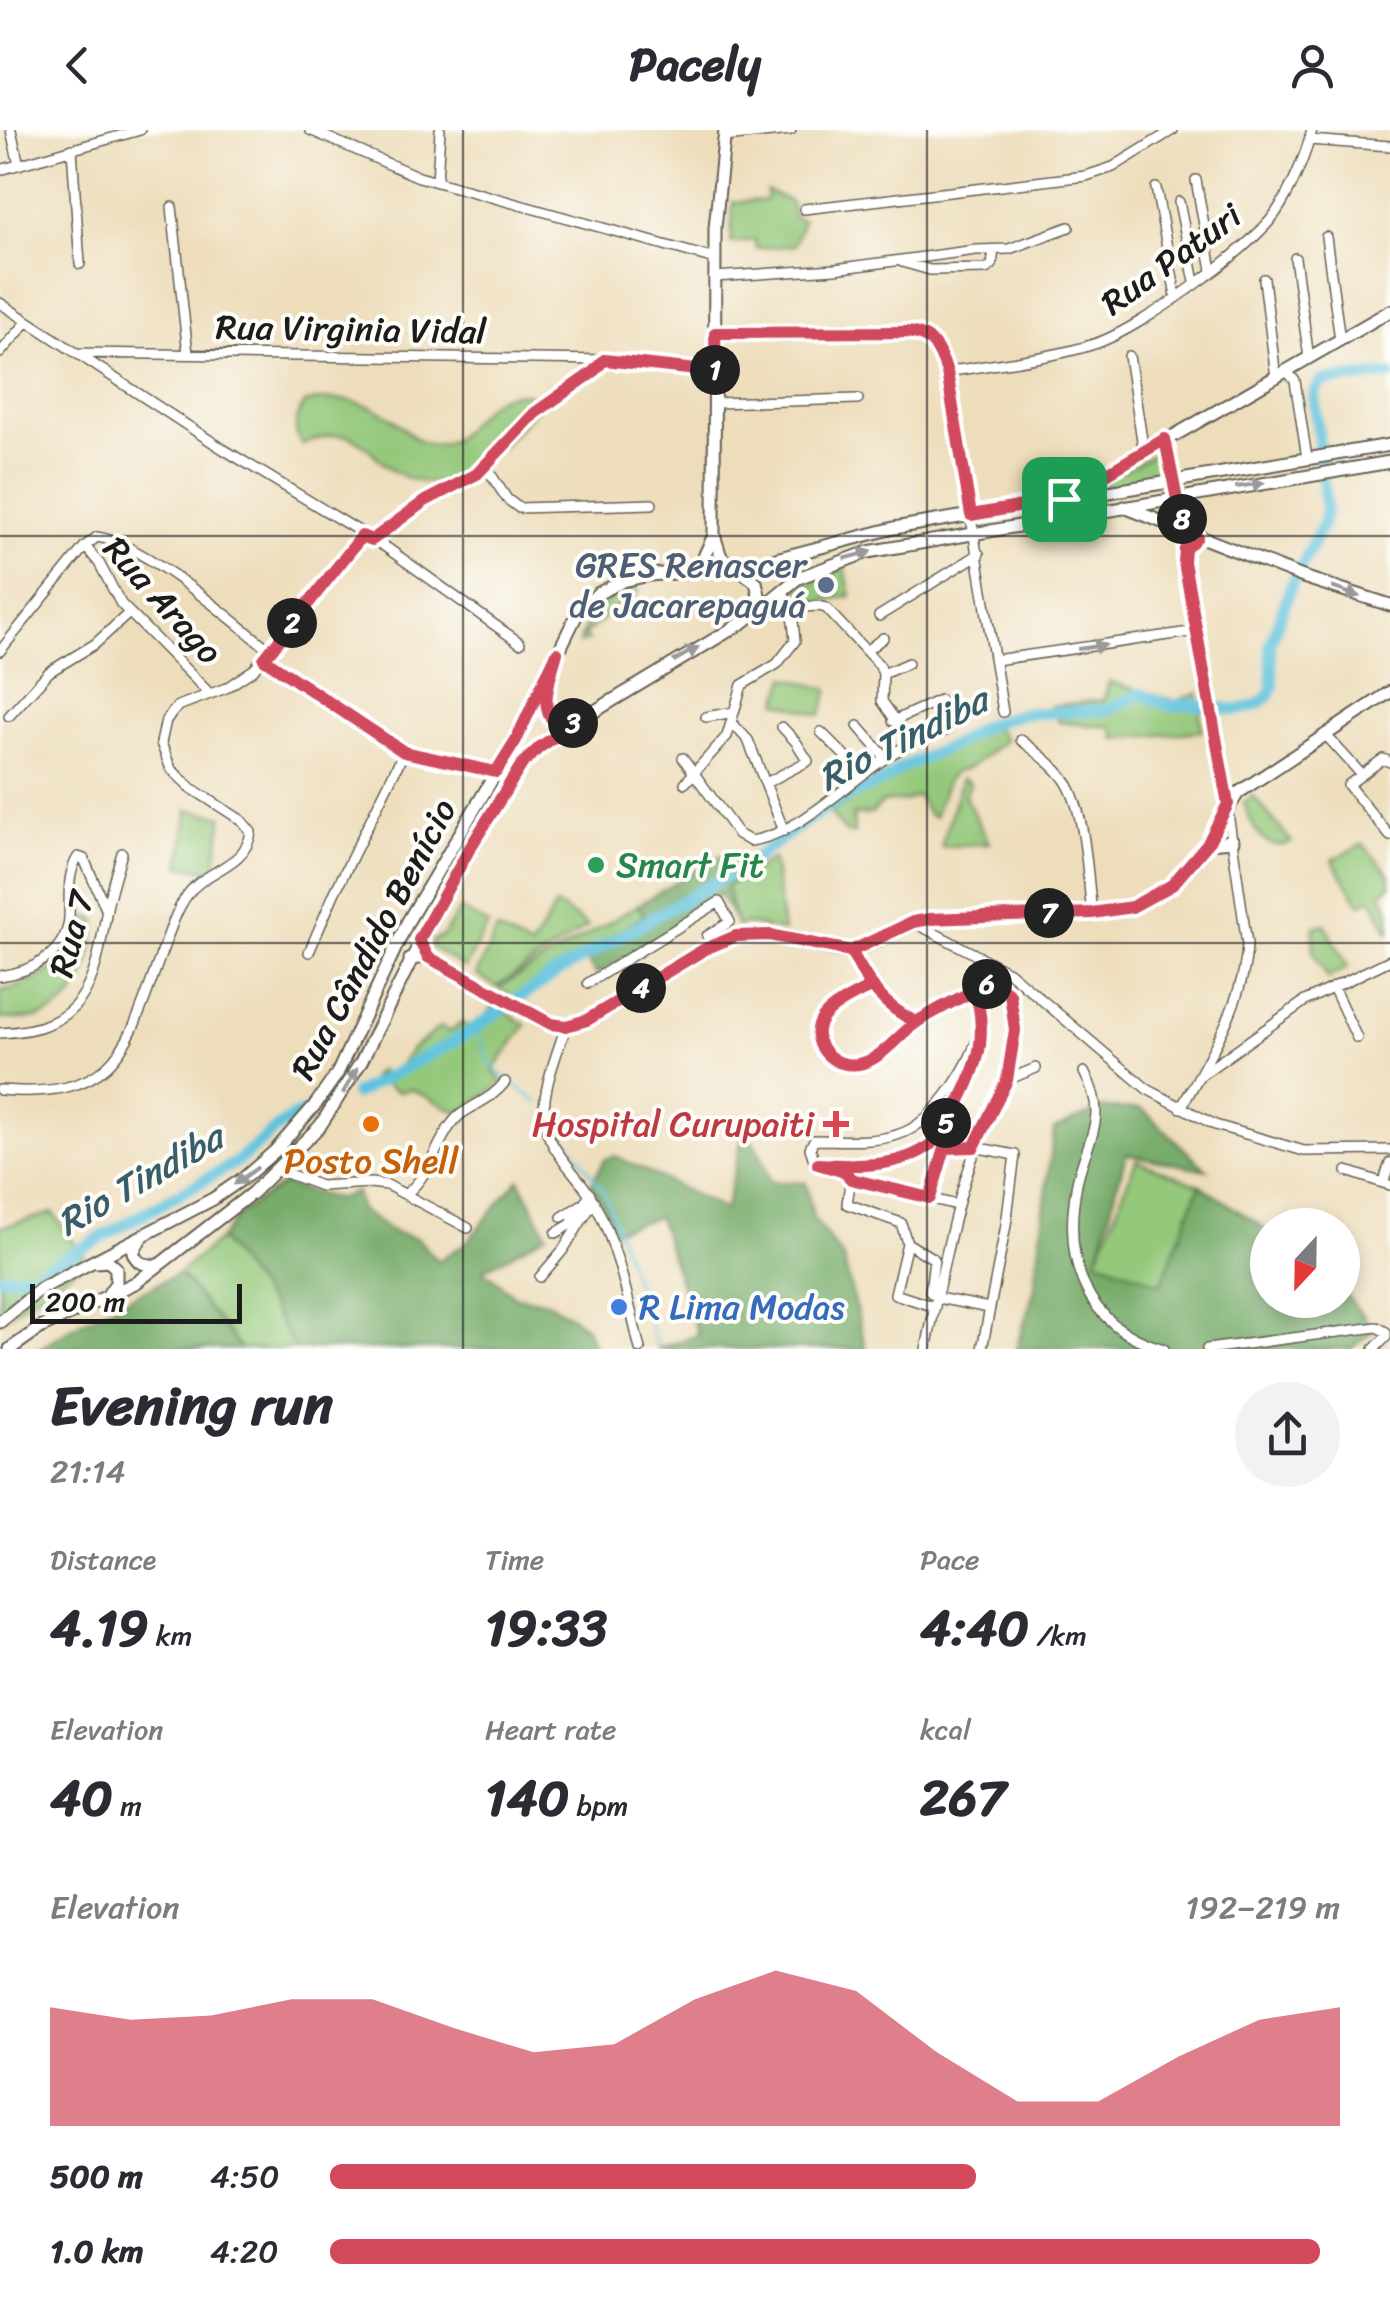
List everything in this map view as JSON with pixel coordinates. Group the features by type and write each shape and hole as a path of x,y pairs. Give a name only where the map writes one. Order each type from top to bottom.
{"main road":[{"path":"725,133 714,277 714,535 721,556 741,568 758,590 756,603 745,621"},
{"path":"1064,499 1390,311"},
{"name":"Rua Cândido Benício","path":"0,1322 42,1288 212,1199 245,1177 275,1151 315,1106 336,1074 408,920 516,740 576,616 597,594 624,581 741,568 860,534 1390,445"},
{"name":"Rua Cândido Benício","path":"10,1349 40,1328 137,1282 278,1170 320,1126 342,1096 419,940 522,764 575,723 745,621 813,570 846,558 1120,506 1390,462"},
{"path":"1120,506 1302,577 1390,605"},
{"path":"678,572 702,561 714,535"},
{"path":"557,653 546,705 550,716 558,722 575,723"},
{"path":"419,940 428,957 551,1024 566,1026 596,1015 714,944 752,934 851,951 913,922 1092,913 1132,907 1172,885 1208,843 1238,793 1390,692"},
{"path":"1208,843 1234,840"},
{"path":"410,959 428,957"},
{"path":"144,1235 135,1248 135,1258 142,1264 159,1265"},
{"path":"77,1268 101,1260 114,1265 116,1283 105,1296"}],"street":[{"path":"11,130 19,165"},
{"path":"310,130 372,159 438,182 715,259"},
{"path":"438,182 440,130"},
{"path":"725,133 791,130"},
{"path":"804,209 1086,176 1113,167 1173,130"},
{"path":"0,170 132,131"},
{"path":"1311,135 1390,146"},
{"name":"Rua Paturi","path":"947,372 1094,345 1118,335 1262,230 1277,212 1311,135"},
{"path":"72,150 80,264"},
{"path":"1196,180 1212,270"},
{"path":"1156,188 1176,296"},
{"path":"1178,202 1195,282"},
{"path":"172,207 188,354"},
{"path":"714,277 821,271 1008,249 1069,227"},
{"path":"1326,237 1340,340"},
{"path":"896,260 930,270 986,269 992,265 994,250"},
{"path":"1295,258 1309,358"},
{"path":"1264,279 1281,374 1295,381 1317,457"},
{"path":"0,303 223,450 367,538 520,642"},
{"path":"0,354 27,322"},
{"path":"715,333 916,333 934,342 947,372 1003,712"},
{"name":"Rua Virginia Vidal","path":"77,353 604,360 716,372"},
{"path":"1129,356 1144,453"},
{"path":"0,1090 34,1093 64,1089 79,1085 107,1066 131,1034 172,924 189,892 238,858 249,844 251,832 240,820 191,788 171,769 164,756 162,731 170,713 178,706 236,683 268,655 367,538 486,467 535,413 604,360"},
{"path":"715,402 858,399"},
{"path":"1165,439 1183,530"},
{"path":"486,467 507,500 519,508 652,504"},
{"path":"85,546 97,536 148,560 198,594 268,655 404,752 496,772"},
{"path":"1181,1108 1239,990 1248,944 1234,840 1184,554 1197,537"},
{"name":"Rua Arago","path":"0,651 85,546 129,613 210,694"},
{"path":"879,616 979,554"},
{"path":"685,783 722,742 742,685 777,664 791,648 796,634 783,590"},
{"path":"789,608 826,608 866,650 883,674 882,700 910,744"},
{"path":"8,716 49,672 94,644 129,613"},
{"path":"995,660 1197,632"},
{"path":"866,650 883,638"},
{"path":"883,674 908,663"},
{"path":"894,721 940,700"},
{"path":"706,717 733,717"},
{"path":"733,717 748,740 784,831"},
{"path":"858,726 885,758"},
{"path":"766,783 808,762 782,727"},
{"path":"683,758 741,838 758,840 784,831 885,758 946,730"},
{"path":"820,732 863,774"},
{"path":"1325,734 1361,774"},
{"path":"1021,740 1062,776 1072,791 1092,913"},
{"path":"309,952 404,752"},
{"path":"1390,762 1383,759 1349,782 1348,787 1390,836"},
{"name":"Rua 7","path":"0,1033 43,1027 73,1010 84,996 96,968 106,910 122,853"},
{"path":"0,976 34,966 60,944 67,929 72,867 78,857 84,860 106,910"},
{"path":"588,983 719,902 730,922 708,936 714,944"},
{"path":"913,922 1009,972 1147,1089 1215,1125 1290,1148 1335,1152 1390,1150"},
{"path":"851,951 870,987 888,1007 916,1022"},
{"path":"1198,1077 1282,1015 1390,960"},
{"path":"870,987 822,1018 818,1041 838,1062 852,1066 867,1063 916,1022 974,990 995,983 1010,994 1015,1030 1007,1080 974,1147 957,1205 926,1349"},
{"path":"1333,987 1357,1038"},
{"path":"818,1164 886,1163 930,1146 967,1082 980,1047 979,1004 974,990"},
{"path":"566,1026 544,1113 552,1142 589,1200 615,1256 640,1349"},
{"path":"957,1205 851,1179 845,1172 818,1164 810,1156 810,1144 890,1137 920,1124 954,1088 980,1028"},
{"path":"1007,1080 1036,1068"},
{"path":"1084,1072 1096,1093 1097,1118 1078,1182 1072,1221 1078,1273 1102,1316 1126,1336 1164,1349"},
{"path":"406,1194 423,1177 458,1117 488,1100 505,1082"},
{"path":"930,1198 945,1148 974,1147 1012,1154 1017,1159 982,1349"},
{"path":"1347,1171 1386,1184 1390,1163"},
{"path":"278,1170 321,1186 377,1183 468,1228"},
{"path":"851,1179 847,1204 900,1224 907,1243 895,1294 988,1308"},
{"path":"562,1217 589,1200"},
{"path":"556,1234 571,1224 589,1200"},
{"path":"540,1277 562,1250 589,1200"},
{"path":"907,1243 934,1259 928,1290 937,1302"},
{"path":"1207,1349 1378,1327 1386,1332 1386,1337 1374,1349"}],"green space":[{"path":"767,191 791,202 794,217 803,220 794,245 756,249 755,240 731,243 733,202 766,200"},
{"path":"525,393 539,398 540,404 511,437 477,467 439,483 418,481 395,472 361,442 347,436 302,444 296,428 305,403 340,400 384,413 422,442 443,444 459,435 495,400"},
{"path":"1164,448 1171,478 1091,489"},
{"name":"GRES Renascer de Jacarepaguá","path":"845,567 851,596 815,602 809,598 808,588 795,590"},
{"path":"633,588 639,591 635,598 631,594 584,635 588,640 579,643 599,609"},
{"path":"786,677 829,690 821,715 778,702"},
{"path":"1109,682 1176,701 1198,693 1202,731 1115,739 1112,727 1059,722 1051,706 1104,700"},
{"path":"994,726 1005,740 972,766 954,773 947,781 934,817 927,813 918,796 883,802 871,814 853,815 854,833 846,833 830,813 926,758"},
{"path":"962,778 970,783 965,797 989,843 941,847"},
{"path":"1253,796 1292,842 1274,845 1260,836 1244,802"},
{"path":"188,810 223,816 215,871 180,866"},
{"path":"1363,844 1390,875 1390,886 1381,893 1390,911 1390,934 1372,898 1360,904 1332,860"},
{"path":"722,855 736,864 743,876 727,886 733,918 720,894 596,974 583,954 644,916 638,905"},
{"path":"773,859 783,931 747,924 736,926 727,886"},
{"path":"556,905 588,926 497,987 476,975 497,930 531,948"},
{"path":"638,905 644,916 513,997 498,988"},
{"path":"460,909 488,925 465,968 431,947"},
{"path":"88,917 97,920 92,950 83,979 67,1003 40,1017 0,1019 0,991 29,982 55,967"},
{"path":"1325,924 1348,967 1328,978 1313,952 1314,927"},
{"path":"494,1005 526,1025 493,1071 503,1083 459,1113 411,1089 398,1092 372,1077 378,1071 385,1074 397,1068 412,1049 440,1027 450,1032 462,1023 476,1031"},
{"path":"1103,1108 1142,1109 1207,1170 1126,1154 1097,1259 1161,1284 1200,1185 1250,1219 1250,1318 1360,1318 1360,1312 1374,1330 1352,1349 1016,1349 1034,1292 1054,1129"},
{"path":"744,1130 760,1153 770,1182 806,1183 813,1218 843,1258 866,1349 656,1349 698,1335 658,1217 609,1232 610,1217 591,1184 605,1159 616,1156 725,1210"},
{"path":"1136,1160 1200,1185 1161,1285 1097,1259"},
{"path":"519,1179 547,1234 483,1270 516,1297 546,1301 585,1326 595,1349 295,1349 268,1302 220,1239 240,1213 283,1184 337,1199 356,1192 360,1210 393,1232 418,1239 437,1261 465,1244"},
{"path":"53,1213 87,1261 0,1320 0,1227"},
{"path":"220,1239 268,1302 295,1349 241,1349 179,1273"},
{"path":"179,1273 241,1349 39,1349 83,1321"}],"waterway":[{"name":"Rio Tindiba","path":"355,1094 455,1041 558,972 747,864 840,800 986,725 1020,714 1106,710 1140,694 1171,706 1191,704 1238,710 1257,705 1273,687 1270,644 1292,584 1323,524 1326,508 1314,393 1322,381 1390,375"},
{"path":"477,1026 487,1060 539,1103"},
{"name":"Rio Tindiba","path":"0,1277 34,1275 233,1164 302,1113"},
{"path":"548,1113 604,1192 658,1349"}],"place":[{"name":"GRES Renascer de Jacarepaguá","path":"826,585"},
{"name":"Smart Fit","path":"596,865"},
{"name":"Posto Shell","path":"371,1124"},
{"name":"Hospital Curupaiti","path":"836,1124"},
{"name":"R Lima Modas","path":"619,1307"}],"route":[{"path":"1064,499 971,515 947,372 939,350 928,337 906,332 715,333 716,372 604,360 598,369 535,413 477,474 425,501 372,540 362,536 264,659 404,752 496,772 516,740 557,653 546,705 550,716 558,722 575,723 522,764 419,940 428,957 551,1024 566,1026 587,1020 719,942 752,934 851,951 870,987 888,1007 916,1022 974,990 980,1012 980,1047 967,1082 930,1146 886,1163 818,1164 845,1172 851,1179 930,1198 945,1148 974,1147 1007,1080 1015,1030 1014,1006 1004,987 986,985 974,990 940,1011 916,1022 867,1063 852,1066 838,1062 818,1041 818,1028 822,1018 834,1008 870,987 859,966 851,951 913,922 930,919 1092,913 1132,907 1172,885 1192,865 1228,804 1184,562 1185,549 1197,537 1183,530 1165,439 1064,499"}]}
